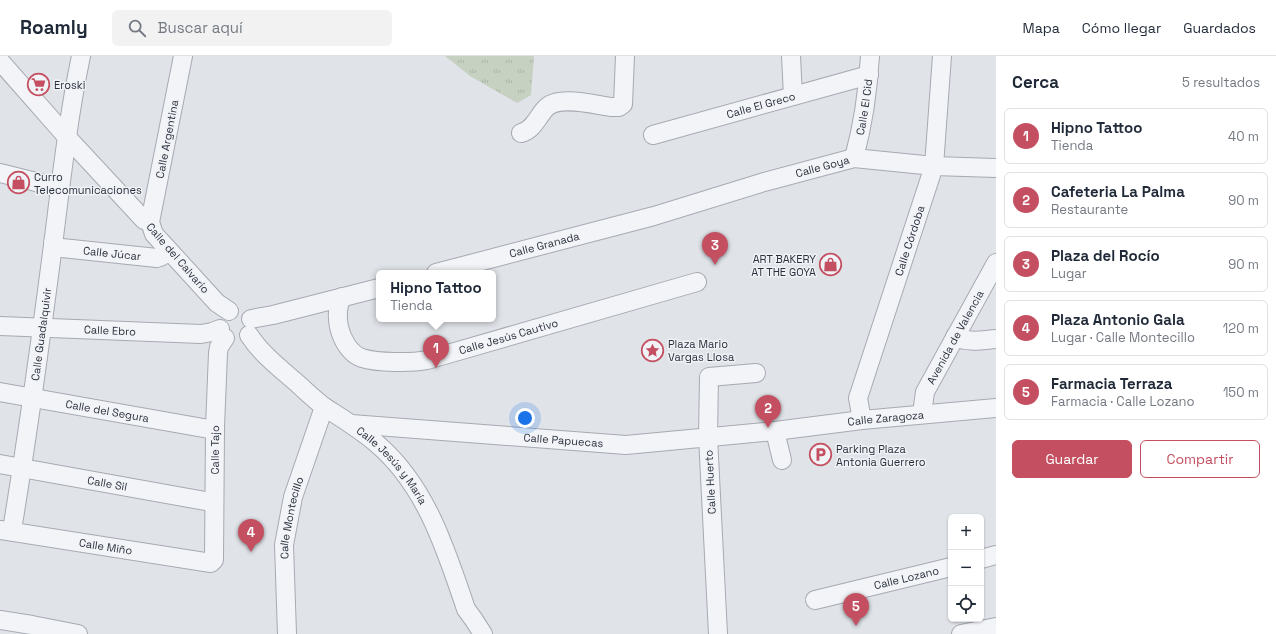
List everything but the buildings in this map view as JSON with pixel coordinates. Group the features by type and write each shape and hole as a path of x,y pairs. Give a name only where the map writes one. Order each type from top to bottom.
{"street":[{"name":"Calle Guadalquivir","path":"7,531 13,524 22,468 42,328 66,136 81,56"},
{"name":"Calle Argentina","path":"150,222 183,56"},
{"path":"521,133 530,129 546,107 557,102 565,101 619,107 623,104 625,56"},
{"path":"791,56 793,96"},
{"name":"Calle El Cid","path":"854,158 859,141 869,75 870,56"},
{"name":"Calle Córdoba","path":"862,420 858,398 934,166 942,56"},
{"name":"Calle del Calvario","path":"0,61 66,136 144,220 150,222 154,234 167,249 217,303 229,311"},
{"name":"Calle El Greco","path":"653,135 869,75"},
{"name":"Calle Goya","path":"654,216 764,182 854,158 934,166 996,168"},
{"path":"0,173 56,188 60,192"},
{"name":"Calle Granada","path":"447,270 654,216"},
{"name":"Calle Júcar","path":"53,243 62,248 157,258 162,257 167,249"},
{"name":"Avenida de Valencia","path":"924,414 923,406 925,392 996,263"},
{"name":"Calle Jesús Cautivo","path":"342,297 338,309 339,326 341,335 352,352 362,358 413,362 427,360 697,282"},
{"path":"250,327 273,315 376,289"},
{"path":"239,310 244,312 250,327 247,338 234,342 223,333 221,318 229,311 239,310"},
{"name":"Calle Ebro","path":"0,326 201,334 212,332 223,333"},
{"name":"Calle Jesús y María","path":"250,327 263,353 324,407 351,424 376,443 401,468 427,508 439,532 466,609 483,634"},
{"name":"Calle Tajo","path":"211,563 214,560 215,427 218,353 223,333"},
{"path":"955,338 970,341 996,339"},
{"name":"Calle Huerto","path":"718,634 708,437 709,377 756,373"},
{"name":"Calle del Segura","path":"0,392 209,429 215,427"},
{"name":"Calle Montecillo","path":"287,634 284,545 293,497 324,407"},
{"name":"Calle Zaragoza","path":"775,431 862,420 996,408"},
{"name":"Calle Papuecas","path":"351,424 626,445 775,431"},
{"path":"775,431 782,460"},
{"name":"Calle Sil","path":"0,464 203,500 214,504"},
{"name":"Calle Miño","path":"7,531 211,563"},
{"path":"984,558 996,555"},
{"name":"Calle Lozano","path":"816,600 948,568"},
{"path":"0,620 78,634"},
{"path":"961,634 996,626"}],"green space":[{"path":"445,56 534,56 531,95 517,103 470,76"}],"place":[{"name":"Eroski","path":"38,85"},
{"name":"Curro Telecomunicaciones","path":"19,183"},
{"name":"Plaza del Rocío","path":"715,265"},
{"name":"ART BAKERY AT THE GOYA","path":"831,265"},
{"name":"Plaza Mario Vargas Llosa","path":"653,350"},
{"name":"Hipno Tattoo","path":"436,368"},
{"name":"Cafeteria La Palma","path":"768,428"},
{"name":"Parking Plaza Antonia Guerrero","path":"821,455"},
{"name":"Plaza Antonio Gala","path":"251,552"},
{"name":"Farmacia Terraza","path":"856,626"}]}
